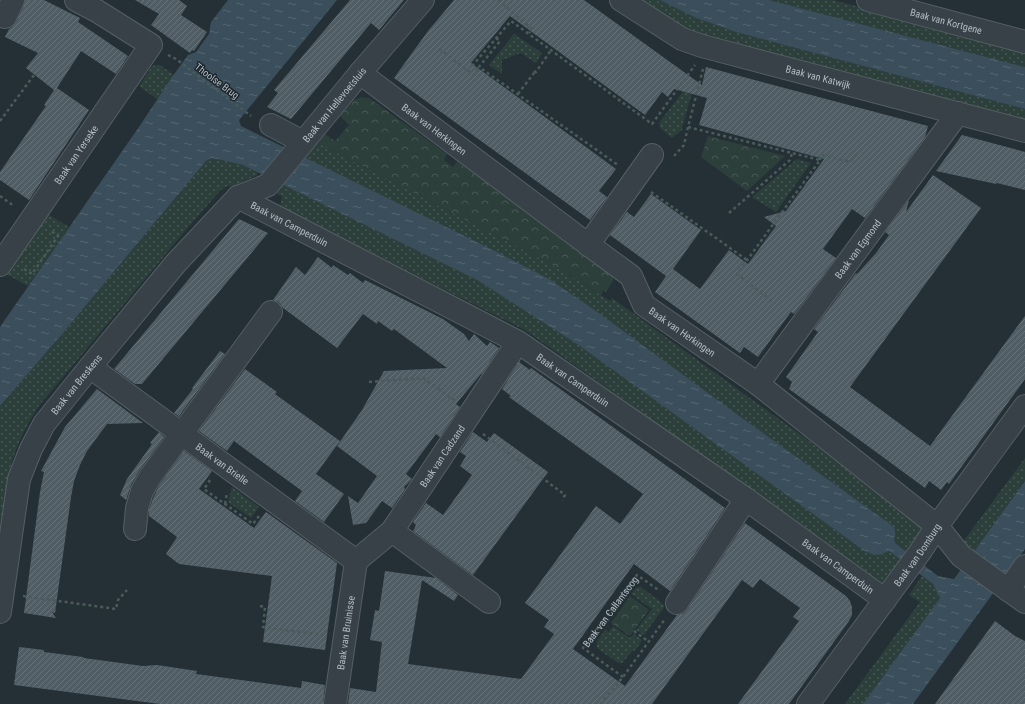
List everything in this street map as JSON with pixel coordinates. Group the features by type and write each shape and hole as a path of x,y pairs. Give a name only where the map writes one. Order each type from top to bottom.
{"street":[{"path":"76,0 100,6"},
{"name":"Baak van Hellevoetsluis","path":"238,197 268,185 360,73 423,0"},
{"name":"Baak van Katwijk","path":"621,0 682,39 1025,131"},
{"name":"Baak van Kortgene","path":"868,0 1025,42"},
{"name":"Baak van Yerseke","path":"0,265 151,45 100,6"},
{"name":"Baak van Herkingen","path":"360,73 631,276 644,305 758,384 937,526 961,556 1012,593"},
{"name":"Baak van Egmond","path":"758,384 958,114"},
{"path":"271,126 303,142"},
{"path":"588,245 661,158"},
{"name":"Baak van Camperduin","path":"238,197 518,342 746,499 886,600"},
{"name":"Baak van Breskens","path":"1,599 18,478 44,424 176,263 238,197"},
{"path":"135,529 137,508 142,491 150,477 271,312"},
{"name":"Baak van Cadzand","path":"356,561 392,531 518,342"},
{"name":"Baak van Brielle","path":"90,367 356,561"},
{"name":"Baak van Domburg","path":"808,704 886,600 937,526 1025,406"},
{"path":"677,603 746,499"},
{"path":"392,531 489,602"},
{"name":"Baak van Bruinisse","path":"335,704 356,561"},
{"path":"1012,593 1025,566"}],"path":[{"path":"498,0 532,29 529,33"},
{"path":"472,66 511,21 652,124 708,47"},
{"path":"440,49 474,74 500,41 496,38"},
{"path":"661,158 684,145 708,47"},
{"path":"518,94 534,72 536,72 551,50"},
{"name":"Thoolse Brug","path":"176,59 249,115"},
{"path":"479,67 620,166"},
{"path":"0,121 34,75"},
{"path":"688,127 820,160"},
{"path":"728,212 790,160 792,153"},
{"path":"773,302 737,274 820,160 821,155 850,162 858,153"},
{"path":"651,192 747,260"},
{"path":"369,382 423,378 565,495 562,500"},
{"name":"Baak van Callantsoog","path":"623,677 583,648 637,575 677,603"},
{"path":"1,599 116,609 118,600 127,590"},
{"path":"600,704 623,677 677,603"},
{"path":"260,606 265,607 263,627 345,638"},
{"path":"634,631 649,642"}],"green space":[{"path":"631,0 660,0 696,18 736,32 1025,109 1025,124 699,36"},
{"path":"769,0 833,0 1025,51 1025,67"},
{"path":"514,34 542,53 536,63 521,53 502,60 502,74 489,65"},
{"path":"160,65 174,75 157,99 139,86 152,66"},
{"path":"691,81 695,82 682,128 683,129 672,138 660,128 659,123"},
{"path":"361,97 369,98 447,154 444,160 453,167 457,161 613,274 613,281 606,292 603,290 601,295 560,269 318,143 325,134 335,141 349,125 340,116 354,100"},
{"path":"708,136 785,156 747,191 701,157"},
{"path":"318,143 560,269 610,301 612,298 921,522 923,529 907,553 896,544 894,540 895,529 893,526 738,415 304,157"},
{"path":"212,158 243,165 257,172 257,175 232,187 227,186 220,191 38,407 20,441 10,468 0,555 0,406 63,333 206,161"},
{"path":"797,159 811,163 776,212 752,197"},
{"path":"282,184 477,280 551,325 863,550 876,554 889,551 901,560 884,583 878,584 525,330 280,207 282,196 277,194"},
{"path":"46,213 69,227 28,286 4,273"},
{"path":"1025,458 1025,481 974,551 962,543"},
{"path":"232,487 259,507 251,518 228,502"},
{"path":"922,576 933,584 940,598 863,704 845,704 920,602 909,595"},
{"path":"638,587 641,587 664,606 644,635 636,630 652,609 631,594"},
{"path":"630,596 649,610 630,636 611,623"},
{"path":"613,626 630,638 634,634 642,640 635,651 633,650 622,663 618,663 597,648 598,641 605,630 609,632"}],"water":[{"path":"228,0 337,0 239,120 241,126 549,279 596,311 893,526 895,529 894,540 896,544 938,576 954,579 1025,481 1025,549 913,704 863,704 940,598 933,584 889,551 876,555 863,550 577,344 477,280 243,165 212,158 206,161 63,333 0,406 0,327 172,77 188,55 196,52 209,34 211,22"},
{"path":"660,0 769,0 1025,67 1025,109 736,32 696,18"}],"building":[{"path":"25,0 44,0 80,18 78,22 128,56 116,74 81,51 57,88 89,110 29,200 0,180 0,172 46,106 44,105 54,90 26,68 38,53 5,37 9,29 16,22"},
{"path":"135,0 179,0 187,6 181,15 207,32 194,51 192,50 190,53 151,25 159,14"},
{"path":"350,0 404,0 379,30 371,23 291,119 267,107 278,93 274,90"},
{"path":"454,0 584,0 702,85 706,67 928,126 925,137 865,218 852,209 823,249 836,258 794,314 791,312 758,357 744,347 740,353 655,292 666,276 610,235 627,212 634,217 651,194 701,230 673,269 700,289 729,250 748,264 776,226 764,217 786,211 824,159 699,125 707,98 674,89 668,97 662,92 645,115 510,16 471,63 616,169 599,191 607,197 590,220 394,78 428,31"},
{"path":"962,135 1025,152 1025,190 936,171"},
{"path":"933,175 981,208 850,387 930,446 1025,316 1025,379 949,484 947,482 941,490 929,481 925,488 789,389 792,382 786,377 818,332 814,329 856,273 857,274 876,253 889,235 885,232 909,200 906,212"},
{"path":"239,219 268,233 142,384 135,384 114,369"},
{"path":"318,257 332,268 333,265 348,275 350,273 363,283 365,280 443,319 464,334 469,341 474,334 487,346 490,342 499,348 482,374 456,404 460,407 440,437 436,434 406,474 412,479 404,487 405,489 392,508 382,501 366,523 353,525 348,496 358,503 377,476 337,446 362,410 384,371 447,368 394,329 392,331 378,321 377,324 363,314 337,348 283,308 279,302 273,300 296,267 305,275"},
{"path":"220,351 225,354 179,416 174,413 193,389 192,388"},
{"path":"519,362 530,370 531,368 725,508 670,591 634,564 573,649 625,686 677,615 683,614 687,610 745,523 846,596 852,607 852,615 849,621 789,704 738,704 799,621 793,617 800,608 760,579 753,588 742,580 652,704 348,704 350,688 376,692 382,642 370,640 375,610 379,611 385,571 436,578 458,595 454,601 422,580 408,664 521,679 554,634 544,627 549,620 525,603 596,506 620,524 643,494 509,397 511,396 502,389"},
{"path":"245,369 277,392 275,394 340,441 316,474 344,494 324,522 295,501 302,491 234,441 227,451 199,431"},
{"path":"97,389 143,423 107,424 87,451 74,481 71,497 55,613 52,612 56,618 24,613 44,472 41,471 65,427"},
{"path":"159,432 164,437 139,471 131,485 126,500 120,495 127,479 152,444 150,443"},
{"path":"473,432 487,442 494,433 548,472 473,575 413,531 416,525 413,522 426,503 443,515 472,475 460,466 466,456 460,452"},
{"path":"184,451 212,471 199,489 254,528 266,512 337,563 325,650 263,642 272,576 179,564 166,554 177,537 149,516 149,510 160,484"},
{"path":"995,621 1015,636 1025,641 1025,704 935,704"},
{"path":"19,647 143,666 157,665 197,671 196,674 301,688 302,681 325,685 323,704 160,704 14,685"}]}
